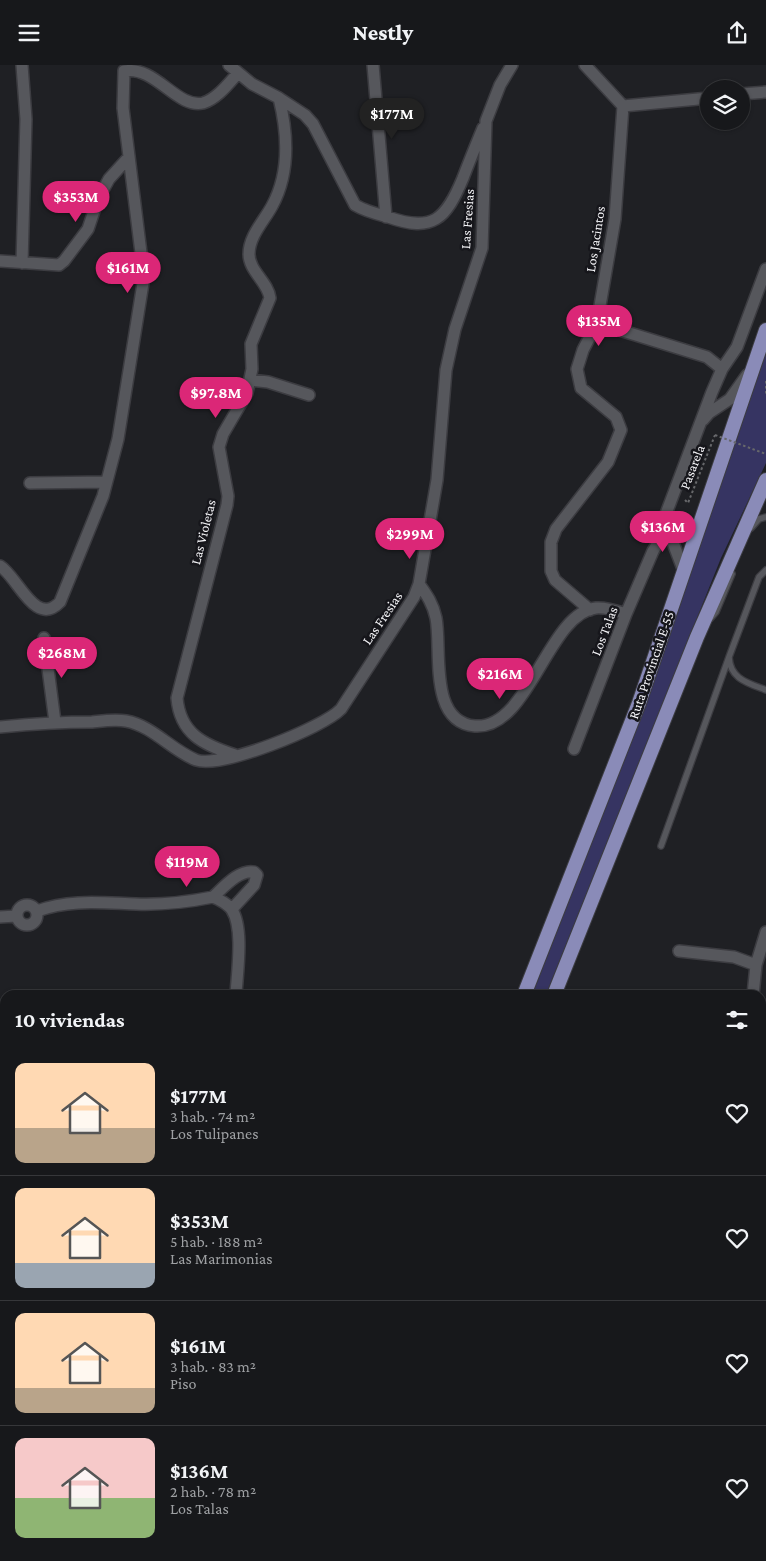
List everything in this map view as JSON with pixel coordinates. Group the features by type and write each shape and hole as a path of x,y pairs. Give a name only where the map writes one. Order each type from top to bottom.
{"main road":[{"name":"Ruta Provincial E-55","path":"526,990 639,703 683,569 766,330"},
{"path":"556,990 697,637 766,480"}],"street":[{"path":"22,65 26,119 22,263"},
{"path":"229,65 252,84 305,115 313,124 355,205 401,222 416,224 437,219 446,213 486,121"},
{"path":"373,65 386,217"},
{"name":"Las Fresias","path":"0,727 55,722 125,721 151,732 196,760 215,761 288,738 334,716 414,597 419,584 437,480 446,370 455,329 482,248 486,121 500,85 512,65"},
{"path":"586,65 624,106 700,98"},
{"path":"0,566 12,576 31,604 47,609 56,607 64,596 106,482 119,430 144,277 129,157 122,78 124,71 130,67 147,66 192,101 202,103 214,97 238,73"},
{"path":"750,93 766,92"},
{"name":"Las Violetas","path":"236,755 211,746 193,735 181,721 177,698 227,505 228,496 219,447 223,434 247,393 251,380 251,344 270,298 269,290 252,265 249,256 254,236 280,188 284,169 285,122 279,99"},
{"name":"Los Jacintos","path":"590,610 555,581 551,571 550,556 556,529 608,463 621,430 616,417 581,388 578,377 579,360 597,323 615,219 624,106"},
{"path":"0,261 59,265 64,261 88,229 98,199 109,179 129,157"},
{"path":"683,569 664,519 699,425 722,369 737,347 766,269"},
{"path":"597,323 707,357 722,369"},
{"path":"699,425 709,413 730,399 756,361"},
{"path":"251,380 268,382 309,395"},
{"path":"30,483 106,482"},
{"name":"Los Talas","path":"574,749 626,614 653,551 668,528"},
{"path":"419,584 432,603 436,618 443,699 453,716 474,726 489,725 500,719 511,709 564,631 577,618 597,608 613,609 626,614"},
{"path":"44,639 55,722"},
{"path":"0,917 16,915 20,923 30,925 37,917 36,911 67,903 168,903 213,897 238,876 254,872 257,875 254,885 232,909"},
{"path":"213,897 232,909 238,933 236,990"},
{"path":"754,990 756,965 766,932"},
{"path":"679,951 734,957 756,965"}],"lane":[{"path":"697,637 716,611 751,528 759,519 766,517"},
{"path":"661,846 759,577 766,570"},
{"path":"729,657 730,666 735,675 766,690"}],"path":[{"path":"766,381 766,395"},
{"name":"Pasarela","path":"687,494 684,501 688,503 715,435 766,454"}],"shaded area":[{"path":"766,350 766,463 721,558 548,990 532,990"}]}
